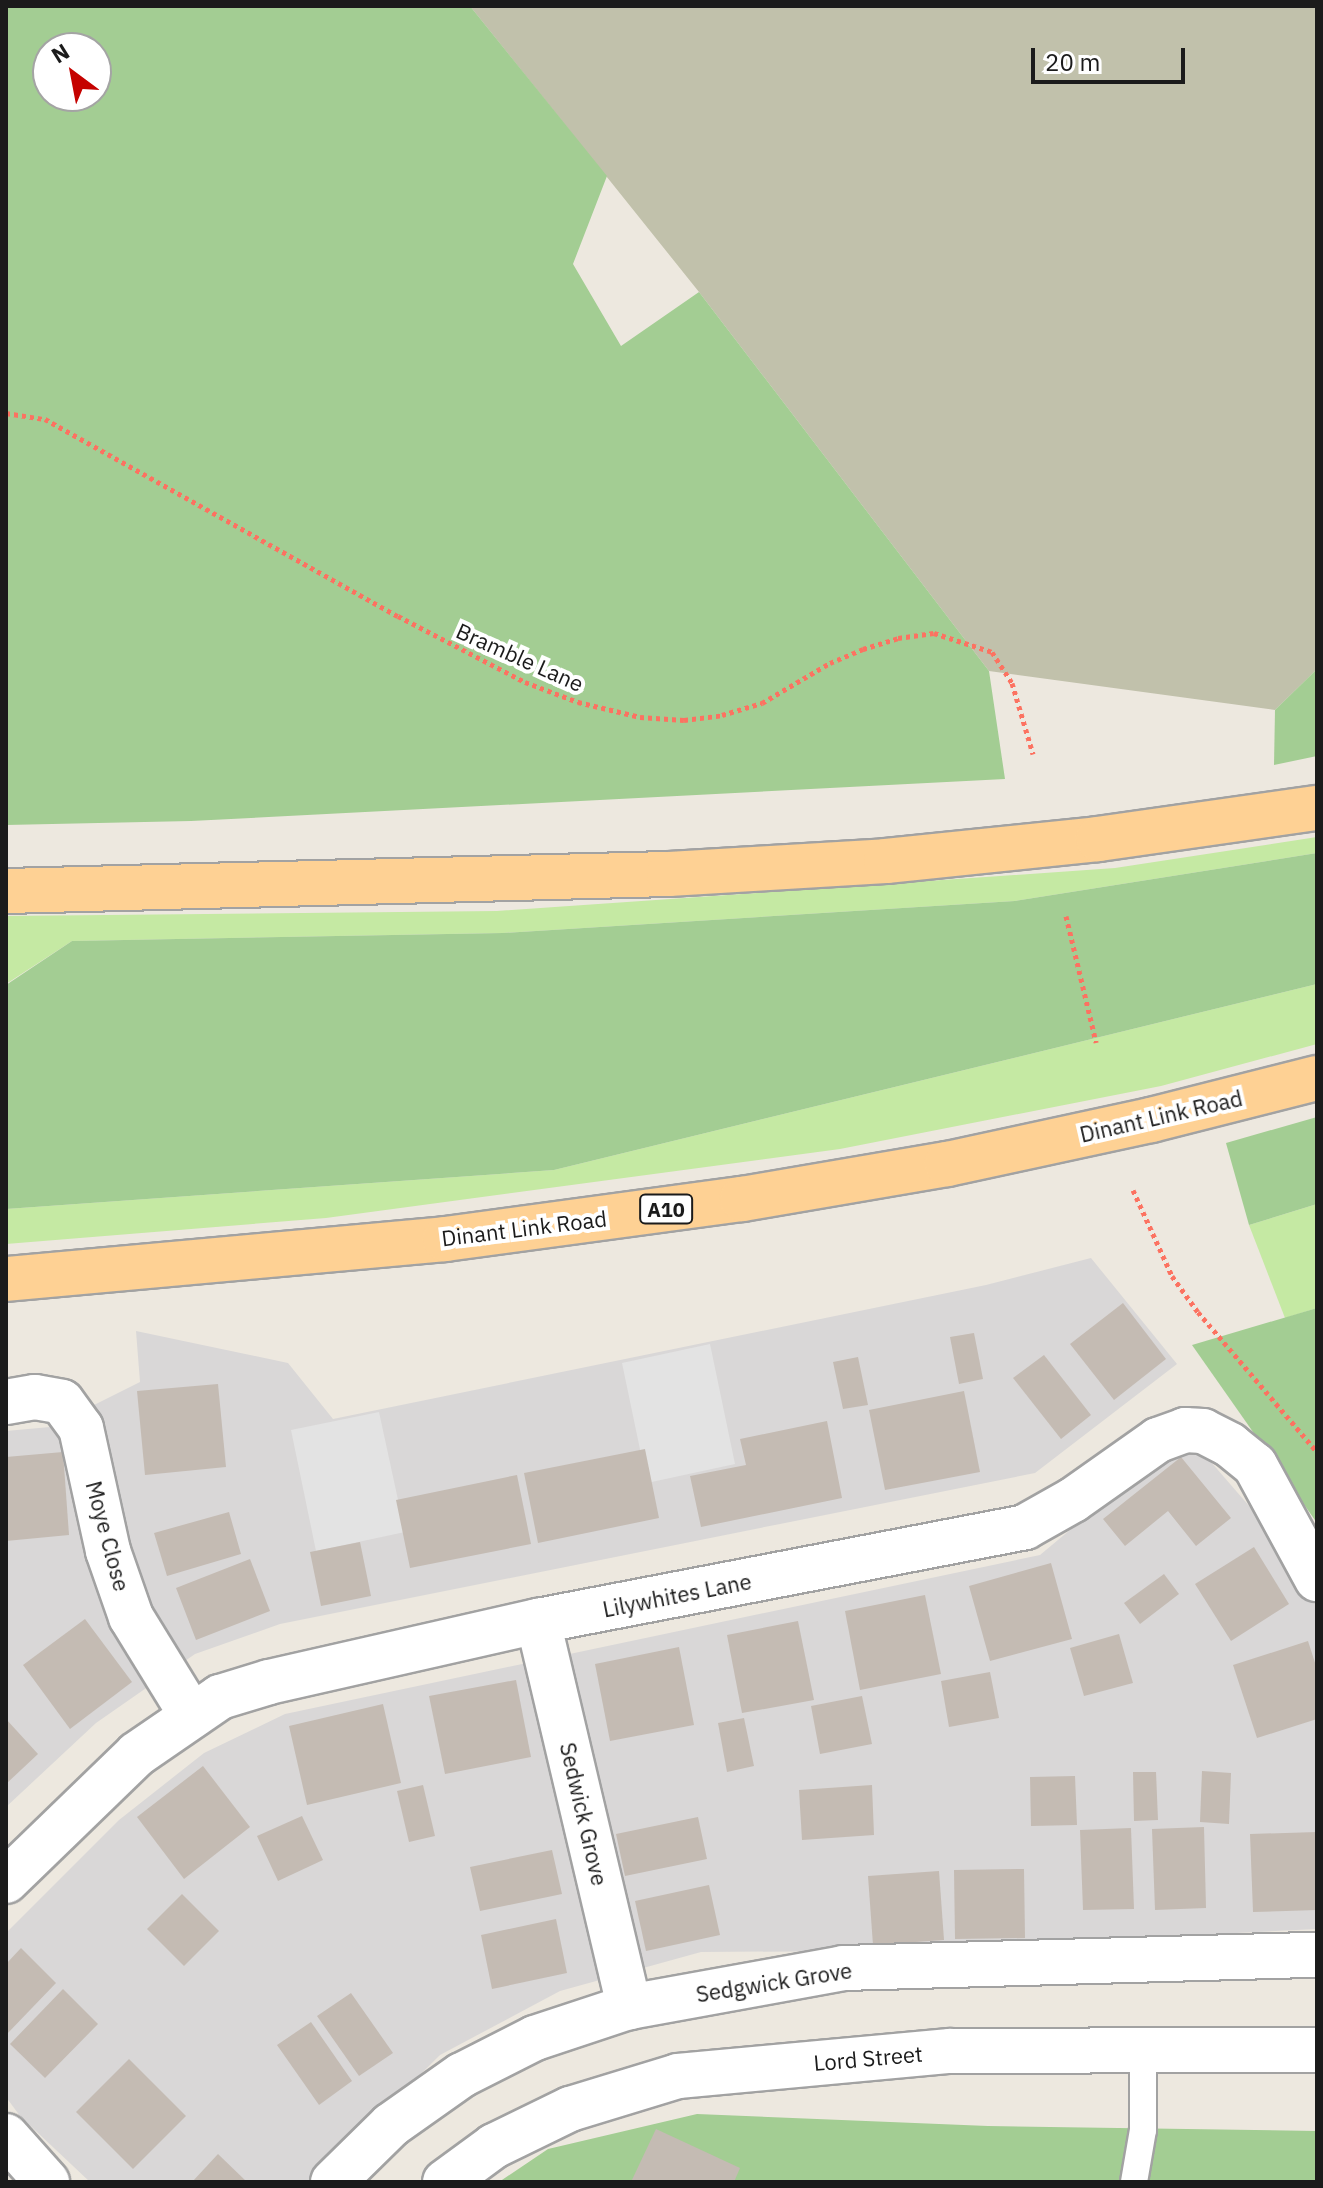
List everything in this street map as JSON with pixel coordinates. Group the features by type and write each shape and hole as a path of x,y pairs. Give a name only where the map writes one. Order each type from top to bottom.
{"main road":[{"path":"6,891 700,873 992,850 1317,808"},
{"name":"Dinant Link Road","path":"6,1279 445,1239 742,1199 947,1164 1151,1120 1317,1078"}],"street":[{"name":"Moye Close","path":"6,1402 35,1397 62,1402 81,1428 108,1551 131,1617 192,1716"},
{"name":"Lilywhites Lane","path":"6,1881 137,1754 220,1697 269,1682 538,1621 1025,1527 1073,1500 1158,1440 1185,1430 1203,1431 1230,1445 1255,1465 1317,1579"},
{"name":"Sedwick Grove","path":"538,1621 629,2007"},
{"name":"Sedgwick Grove","path":"333,2182 391,2125 462,2075 535,2038 629,2007 843,1968 1317,1955"},
{"name":"Lord Street","path":"445,2182 494,2146 570,2109 678,2076 950,2051 1317,2050"},
{"path":"6,2136 47,2182"}],"lane":[{"path":"1134,2182 1143,2130 1143,2049"}],"path":[{"name":"Bramble Lane","path":"6,413 45,419 398,616 525,682 578,702 640,717 684,720 722,715 762,703 830,663 863,649 898,638 934,633 992,652 1012,683 1033,754"},
{"path":"1066,916 1096,1042"},
{"path":"1133,1190 1153,1239 1189,1300 1317,1452"}],"shaded area":[{"path":"470,6 1317,6 1317,669 1275,710 989,671 699,292"},
{"path":"1091,1258 1177,1364 1035,1473 280,1624 195,1654 96,1723 6,1807 6,1431 50,1427 140,1382 136,1331 288,1363 333,1419 986,1285"},
{"path":"710,1344 735,1464 647,1483 622,1363"},
{"path":"379,1412 405,1532 316,1551 291,1430"},
{"path":"1198,1447 1276,1537 1317,1608 1317,1929 865,1951 701,1952 560,1991 440,2055 312,2182 90,2182 20,2116 6,2097 6,1933 119,1820 204,1753 285,1714 1040,1555 1167,1449"}],"green space":[{"path":"6,6 470,6 607,176 573,264 621,346 699,292 989,671 1005,779 191,821 6,825"},
{"path":"1317,669 1317,756 1274,765 1275,710"},
{"path":"1317,837 1317,853 1015,901 503,933 72,941 6,984 6,916 497,911 1115,868"},
{"path":"1317,853 1317,984 554,1170 6,1209 6,985 72,941 503,933 1015,901"},
{"path":"1317,984 1317,1044 1161,1086 840,1149 326,1218 6,1244 6,1209 554,1170"},
{"path":"1317,1117 1317,1204 1249,1225 1226,1143"},
{"path":"1317,1204 1317,1308 1285,1318 1249,1225"},
{"path":"1317,1308 1317,1523 1192,1345"},
{"path":"697,2114 988,2126 1317,2131 1317,2181 499,2182 548,2149"}],"building":[{"path":"1123,1303 1166,1359 1114,1400 1070,1344"},
{"path":"974,1333 983,1379 959,1384 950,1337"},
{"path":"1044,1355 1091,1415 1061,1439 1013,1378"},
{"path":"858,1357 868,1405 843,1409 833,1362"},
{"path":"218,1384 226,1467 145,1475 137,1391"},
{"path":"964,1391 980,1472 885,1490 869,1410"},
{"path":"827,1421 842,1498 701,1527 690,1476 746,1465 740,1439"},
{"path":"645,1449 659,1518 538,1543 524,1473"},
{"path":"63,1452 69,1535 6,1541 6,1457"},
{"path":"1181,1457 1231,1518 1196,1546 1168,1511 1125,1546 1103,1519"},
{"path":"517,1475 531,1544 410,1568 396,1500"},
{"path":"229,1512 241,1554 167,1576 154,1533"},
{"path":"360,1542 371,1596 321,1606 310,1552"},
{"path":"1254,1547 1289,1604 1231,1641 1195,1584"},
{"path":"250,1559 270,1611 196,1640 176,1588"},
{"path":"1051,1563 1072,1639 990,1661 969,1586"},
{"path":"1164,1574 1179,1594 1140,1624 1124,1603"},
{"path":"925,1595 941,1674 860,1690 845,1611"},
{"path":"85,1619 132,1682 70,1729 23,1665"},
{"path":"798,1621 814,1700 742,1713 727,1635"},
{"path":"1119,1634 1133,1683 1084,1696 1070,1648"},
{"path":"1308,1641 1317,1669 1317,1719 1257,1738 1233,1665"},
{"path":"679,1647 694,1725 610,1741 595,1664"},
{"path":"990,1672 999,1718 949,1727 941,1681"},
{"path":"516,1680 531,1757 445,1774 429,1696"},
{"path":"862,1696 872,1744 820,1754 811,1706"},
{"path":"383,1704 401,1783 307,1805 289,1726"},
{"path":"744,1718 754,1766 727,1772 718,1723"},
{"path":"6,1719 38,1754 6,1784"},
{"path":"203,1766 250,1827 184,1879 137,1817"},
{"path":"1202,1771 1231,1773 1229,1824 1200,1822"},
{"path":"1133,1772 1156,1772 1158,1820 1134,1821"},
{"path":"1075,1776 1077,1825 1031,1826 1030,1777"},
{"path":"423,1785 435,1836 409,1842 397,1791"},
{"path":"872,1785 874,1835 802,1840 799,1790"},
{"path":"302,1816 323,1860 278,1881 257,1836"},
{"path":"698,1817 707,1859 625,1876 616,1834"},
{"path":"1204,1827 1206,1908 1155,1910 1152,1829"},
{"path":"1131,1828 1134,1909 1083,1910 1080,1830"},
{"path":"1317,1832 1317,1910 1253,1912 1250,1834"},
{"path":"552,1850 562,1894 480,1911 470,1867"},
{"path":"1024,1869 1025,1938 955,1939 954,1870"},
{"path":"939,1871 944,1940 873,1945 868,1876"},
{"path":"709,1885 720,1935 646,1951 635,1901"},
{"path":"182,1894 219,1931 184,1966 147,1929"},
{"path":"556,1919 567,1973 492,1989 481,1935"},
{"path":"21,1948 56,1983 6,2035 6,1964"},
{"path":"63,1989 98,2024 45,2078 10,2044"},
{"path":"351,1993 393,2053 359,2076 317,2016"},
{"path":"311,2022 352,2081 319,2105 277,2045"},
{"path":"129,2059 186,2116 133,2169 76,2112"},
{"path":"656,2129 740,2168 734,2182 631,2182"},
{"path":"218,2154 247,2182 192,2182"}]}
